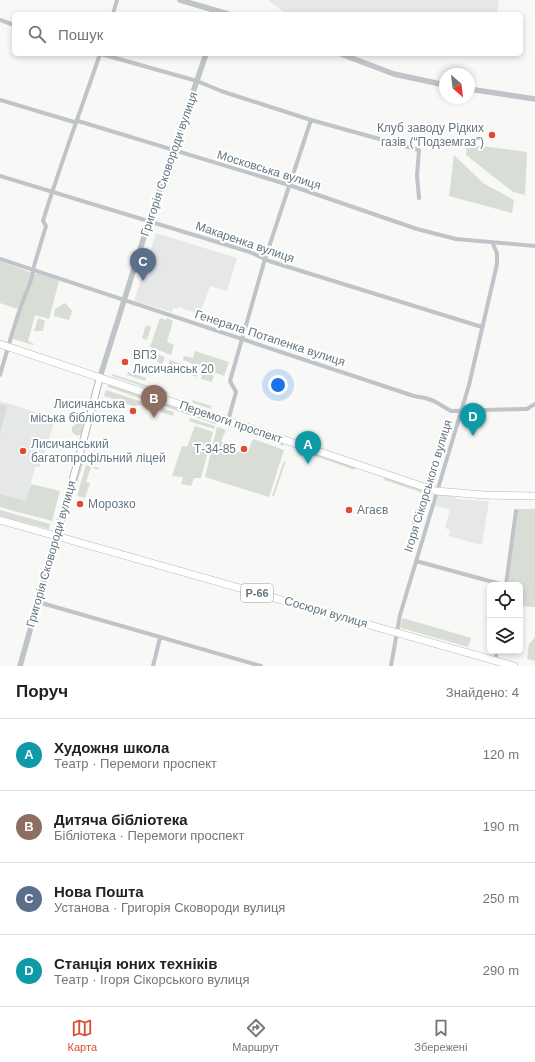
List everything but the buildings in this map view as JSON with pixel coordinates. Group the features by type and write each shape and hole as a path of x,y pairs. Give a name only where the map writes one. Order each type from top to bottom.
{"main road":[{"name":"Перемоги проспект","path":"0,344 436,491 484,495 535,496"},
{"name":"Григорія Сковороди вулиця","path":"56,535 79,457 100,377"},
{"name":"Сосюри вулиця","path":"0,520 514,666"}],"street":[{"path":"114,12 117,0"},
{"path":"180,0 218,12"},
{"path":"0,20 12,24"},
{"path":"0,375 19,311 34,270 46,226 43,221 52,192 78,121 99,56"},
{"path":"107,56 197,81 221,91 311,120 419,150 417,176 419,198"},
{"name":"Григорія Сковороди вулиця","path":"100,377 205,56"},
{"path":"346,56 394,74 439,84"},
{"path":"475,90 535,100"},
{"name":"Московська вулиця","path":"0,100 74,122 78,121 289,185 417,229 456,239 535,246"},
{"path":"228,421 236,392 230,381 265,259 311,120"},
{"name":"Макаренка вулиця","path":"0,176 250,252 265,259 482,327"},
{"name":"Ігоря Сікорського вулиця","path":"391,666 397,637 396,632 436,491 469,385 497,264 497,253 492,242"},
{"name":"Генерала Потапенка вулиця","path":"0,259 125,302 414,396 434,401 450,411 527,409 535,403"},
{"path":"505,582 516,511"},
{"name":"Григорія Сковороди вулиця","path":"20,666 56,535"},
{"path":"416,561 494,582"},
{"path":"38,602 261,666"},
{"path":"153,666 160,638"},
{"path":"495,660 496,654"}],"shaded area":[{"path":"268,0 499,0 497,12 283,12"},
{"path":"467,144 527,152 525,195 513,192 466,155"},
{"path":"454,155 483,183 514,200 512,213 449,196"},
{"path":"156,233 237,258 227,291 210,286 200,314 178,307 177,309 173,308 172,312 134,301"},
{"path":"0,261 32,273 17,309 0,303"},
{"path":"38,273 59,281 49,319 35,315 28,341 34,344 33,345 13,339 34,275"},
{"path":"65,303 72,311 69,320 54,316 55,309"},
{"path":"38,318 45,321 43,331 34,331"},
{"path":"160,318 166,320 167,318 173,321 167,342 174,345 171,355 150,347"},
{"path":"146,325 151,327 147,340 142,338"},
{"path":"195,351 229,362 224,376 183,360 184,356 193,358"},
{"path":"154,353 165,357 162,364 153,359"},
{"path":"170,360 181,364 179,370 168,366"},
{"path":"187,366 198,370 196,377 185,372"},
{"path":"128,372 146,378 145,381 127,375"},
{"path":"203,372 214,376 212,382 201,379"},
{"path":"112,374 168,393 165,394 112,376"},
{"path":"109,384 148,398 147,401 108,387"},
{"path":"106,390 152,405 150,409 140,405 133,406 104,396"},
{"path":"153,399 216,421 215,424 152,402"},
{"path":"192,400 212,406 211,409 193,403"},
{"name":"Лисичанський багатопрофільний ліцей","path":"0,401 39,413 39,415 46,420 54,423 40,467 35,467 23,514 0,507"},
{"path":"0,404 7,406 0,433"},
{"path":"156,406 174,412 173,416 155,410"},
{"path":"190,418 215,426 214,429 189,421"},
{"path":"79,422 83,424 82,433 77,436 72,432 72,427"},
{"path":"195,426 213,432 201,478 194,478 191,486 181,484 183,477 172,476 182,446 187,447"},
{"path":"217,427 226,430 221,441 236,452 246,452 253,439 284,450 269,497 205,477"},
{"path":"242,429 284,443 283,446 241,432"},
{"path":"307,450 355,467 355,470 306,453"},
{"path":"286,461 274,496 272,496 283,463"},
{"path":"81,464 83,464 74,493 72,491"},
{"path":"86,465 99,468 99,470 91,467 86,482 90,483 85,498 77,496"},
{"path":"385,477 427,491 426,494 384,480"},
{"path":"31,484 60,491 52,521 0,507 0,494 26,501"},
{"path":"441,494 455,497 457,499 489,501 482,545 449,536 450,530 445,528 450,509 435,506 438,496"},
{"path":"416,508 422,510 416,528 411,526"},
{"path":"518,509 535,509 535,607 523,606 523,582 508,582"},
{"path":"0,510 50,524 49,529 0,516"},
{"path":"403,618 471,638 468,647 401,628 400,626"},
{"path":"535,637 535,661 527,659 529,644"}],"place":[{"name":"Клуб заводу Рідких газів (“Подземгаз”)","path":"492,135"},
{"name":"Нова Пошта","path":"143,281"},
{"name":"ВПЗ Лисичанськ 20","path":"125,362"},
{"name":"Лисичанська мiська бiблiотека","path":"133,411"},
{"name":"Дитяча бiблiотека","path":"154,418"},
{"name":"Станція юних техніків","path":"473,436"},
{"name":"Т-34-85","path":"244,449"},
{"name":"Лисичанський багатопрофільний ліцей","path":"23,451"},
{"name":"Художня школа","path":"308,464"},
{"name":"Морозко","path":"80,504"},
{"name":"Агаєв","path":"349,510"}]}
